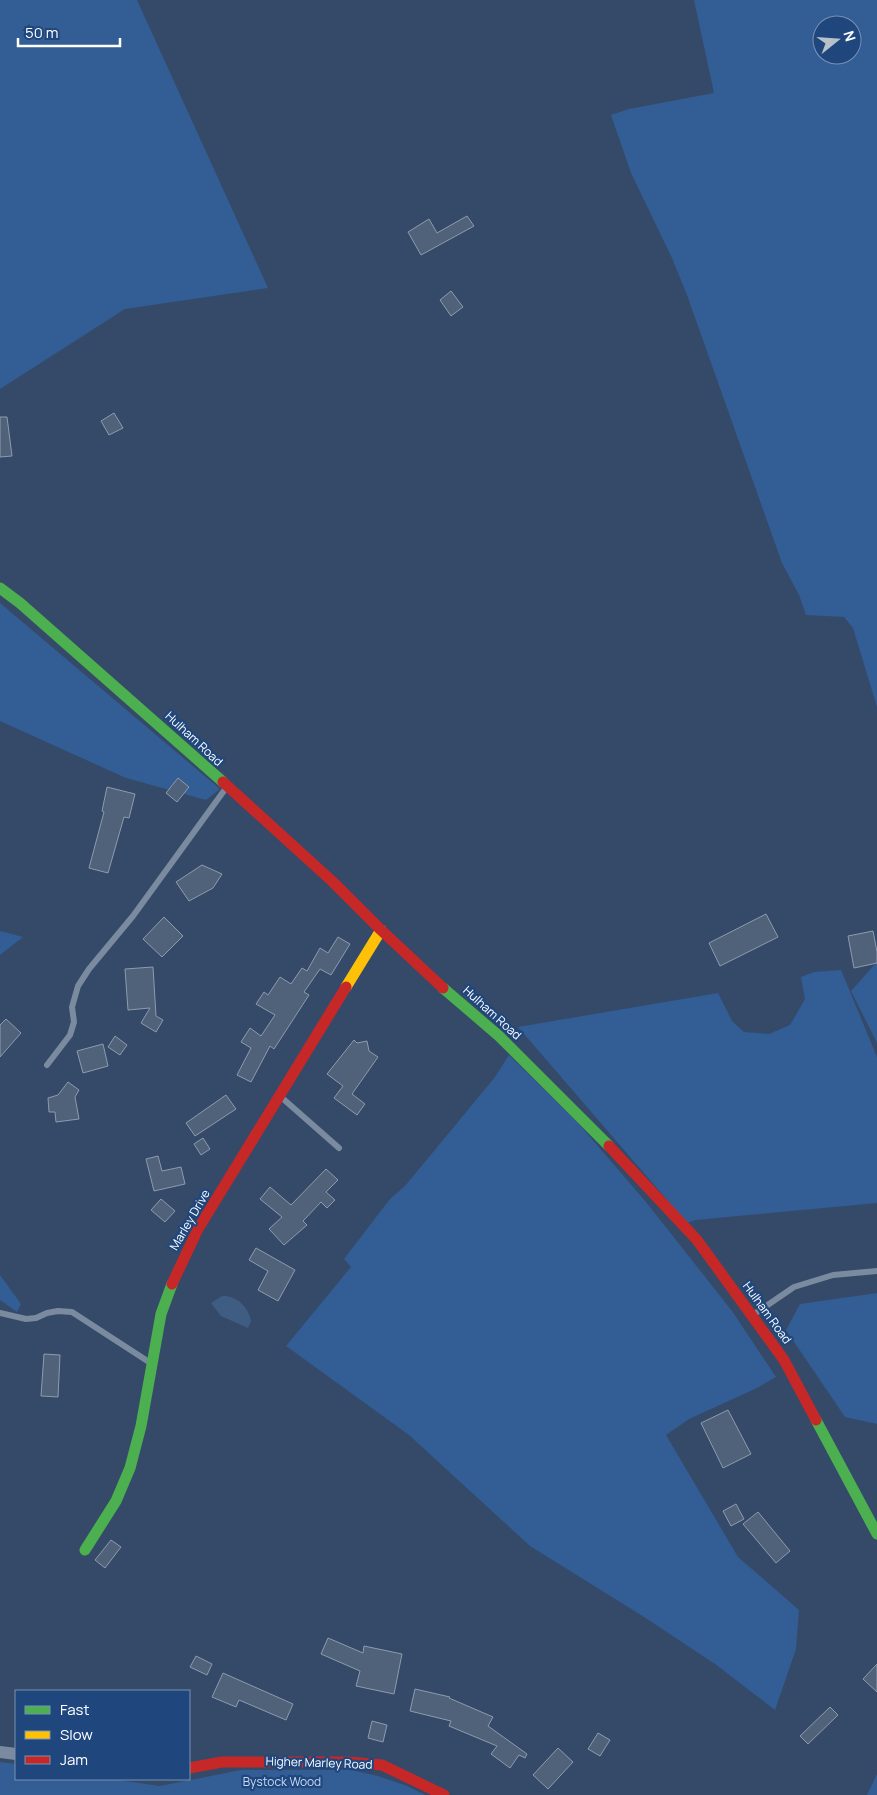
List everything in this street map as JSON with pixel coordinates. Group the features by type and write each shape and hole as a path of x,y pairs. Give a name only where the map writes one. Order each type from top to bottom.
{"street":[{"name":"Hulham Road","path":"0,588 20,603 144,711 333,882 381,930 465,1008 499,1036 597,1134 697,1240 784,1360 877,1534"},
{"name":"Marley Drive","path":"84,1550 116,1501 130,1468 141,1426 161,1314 179,1267 198,1229 381,930"},
{"path":"0,1752 15,1754"},
{"name":"Higher Marley Road","path":"190,1768 222,1762 276,1760 357,1762 382,1765 444,1795"}],"lane":[{"path":"46,1065 70,1035 74,1022 72,1007 78,986 133,916 227,787"},
{"path":"280,1097 339,1148"},
{"path":"752,1316 794,1287 833,1275 877,1271"},
{"path":"0,1313 26,1319 36,1318 58,1310 72,1312 152,1364"}],"green space":[{"path":"0,0 137,0 268,288 125,309 0,389"},
{"path":"694,0 877,0 877,707 853,628 844,617 806,615 799,595 782,563 687,295 672,258 631,173 611,115 629,109 714,93"},
{"path":"0,603 220,789 206,800 126,778 0,721"},
{"path":"0,931 23,937 0,955"},
{"path":"877,962 877,1043 851,991"},
{"path":"841,970 877,1057 877,1203 696,1220 687,1223 518,1027 718,993 732,1021 744,1032 769,1034 790,1025 805,999 801,977 814,972"},
{"path":"509,1055 578,1123 646,1202 732,1311 776,1377 757,1388 689,1419 666,1435 738,1557 799,1610 796,1649 775,1710 715,1664 641,1615 530,1546 409,1435 286,1346 351,1267 344,1259 390,1199 405,1186 495,1077"},
{"path":"0,1275 21,1304 17,1312 0,1300"},
{"path":"877,1293 877,1424 845,1417 786,1330 800,1304"},
{"name":"Bystock Wood","path":"0,1762 15,1764 15,1780 118,1780 160,1786 241,1770 351,1770 378,1776 407,1786 425,1795 0,1795"},
{"path":"877,1774 877,1795 867,1795"}],"shaded area":[{"path":"222,1296 232,1297 241,1302 251,1321 248,1328 221,1316 211,1303"}],"building":[{"path":"467,216 474,226 421,255 408,232 429,219 437,233"},
{"path":"451,291 463,307 451,316 440,300"},
{"path":"114,413 123,428 109,435 101,421"},
{"path":"0,417 7,417 12,456 0,457"},
{"path":"178,778 189,787 177,802 166,793"},
{"path":"107,787 135,794 129,818 124,817 108,873 89,868 104,812 102,811"},
{"path":"202,865 222,874 213,888 189,901 176,882"},
{"path":"766,914 778,937 720,966 709,943"},
{"path":"164,917 183,936 162,957 143,939"},
{"path":"873,931 877,963 854,968 848,936"},
{"path":"338,937 350,944 331,975 320,969 304,992 309,995 274,1049 270,1046 251,1082 237,1075 251,1048 241,1042 250,1028 261,1036 275,1015 256,1004 264,992 268,995 280,977 291,984 302,968 307,971 320,948 328,953"},
{"path":"153,967 156,1016 163,1020 156,1032 141,1023 150,1008 128,1010 125,969"},
{"path":"6,1019 21,1033 0,1057 0,1025"},
{"path":"115,1036 127,1045 120,1055 108,1047"},
{"path":"354,1040 357,1043 367,1041 369,1051 378,1057 352,1094 365,1104 357,1115 334,1098 343,1086 327,1074"},
{"path":"103,1044 108,1066 83,1073 77,1051"},
{"path":"68,1082 79,1090 75,1097 79,1119 56,1122 55,1112 49,1112 48,1098 58,1095"},
{"path":"226,1095 236,1109 195,1136 186,1123"},
{"path":"203,1138 210,1149 201,1155 194,1144"},
{"path":"158,1156 162,1171 181,1167 185,1184 154,1191 146,1159"},
{"path":"326,1169 338,1180 326,1192 335,1200 327,1208 321,1202 303,1221 307,1225 284,1245 269,1229 282,1217 260,1199 270,1187 291,1205"},
{"path":"161,1199 175,1211 165,1222 151,1210"},
{"path":"256,1248 295,1270 278,1301 258,1290 268,1271 249,1260"},
{"path":"44,1354 60,1355 58,1397 41,1396"},
{"path":"728,1410 751,1454 723,1468 701,1423"},
{"path":"736,1504 744,1519 731,1526 723,1511"},
{"path":"758,1512 790,1551 776,1563 743,1524"},
{"path":"111,1540 121,1547 105,1568 95,1560"},
{"path":"328,1638 363,1653 364,1646 402,1654 394,1694 356,1686 360,1671 321,1654"},
{"path":"196,1656 212,1664 207,1675 190,1667"},
{"path":"877,1664 877,1692 863,1679"},
{"path":"223,1673 293,1704 286,1720 239,1700 236,1707 212,1697"},
{"path":"415,1689 450,1697 493,1717 488,1726 527,1754 525,1758 519,1755 510,1768 491,1754 497,1746 449,1726 451,1721 410,1711"},
{"path":"830,1707 838,1715 808,1744 800,1736"},
{"path":"372,1721 387,1725 383,1742 368,1738"},
{"path":"598,1733 610,1740 600,1756 588,1749"},
{"path":"558,1748 573,1762 548,1789 533,1775"}],"traffic: fast":[{"path":"0,588 20,603 223,782"},
{"path":"443,988 499,1036 609,1146"},
{"path":"85,1550 116,1501 130,1468 141,1426 161,1314 172,1284"},
{"path":"816,1420 877,1534"}],"traffic: slow":[{"path":"346,987 381,930"}],"traffic: jam":[{"path":"223,782 333,882 443,988"},
{"path":"172,1284 198,1229 346,987"},
{"path":"609,1146 697,1240 784,1360 816,1420"},
{"path":"190,1768 222,1762 349,1762 382,1765 444,1795"}]}
